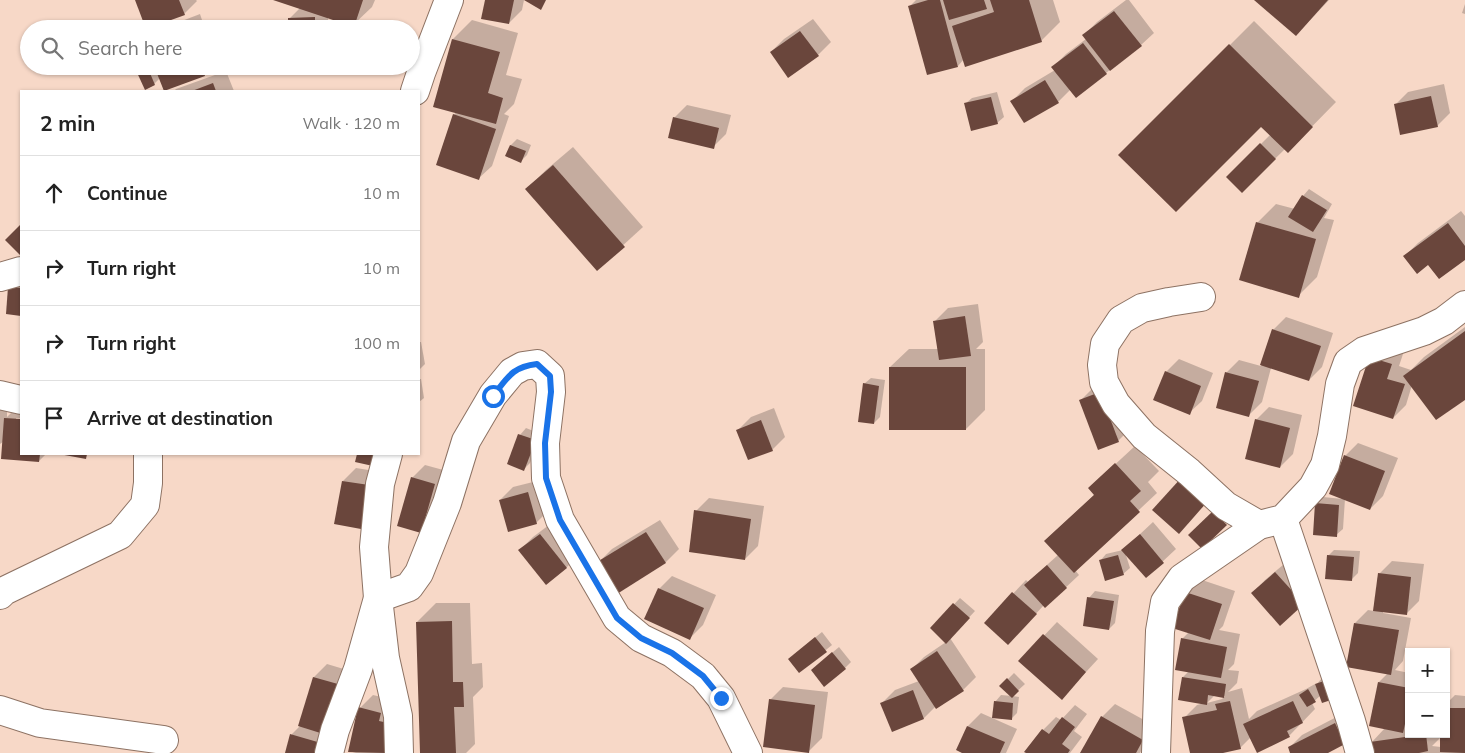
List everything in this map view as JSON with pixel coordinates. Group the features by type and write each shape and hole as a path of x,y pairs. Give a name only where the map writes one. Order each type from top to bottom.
{"street":[{"path":"416,90 449,0"},
{"path":"0,277 20,271"},
{"path":"1201,297 1142,308 1121,320 1105,344 1102,365 1104,382 1116,404 1144,436 1189,472 1226,506 1271,522 1351,721 1360,753"},
{"path":"1156,753 1160,631 1164,602 1182,578 1271,522 1313,487 1325,465 1332,436 1340,384 1348,362 1364,351 1424,331 1444,321 1465,305"},
{"path":"378,598 409,587 419,573 447,503 466,441 493,396 512,372 523,366 537,364 550,376 551,392 545,443 546,478 560,520 617,618 641,638 672,653 703,676 721,698 748,753"},
{"path":"0,395 20,400"},
{"path":"0,595 4,591 120,535 145,505 148,483 148,455"},
{"path":"388,455 380,484 374,547 385,658 398,716 398,753"},
{"path":"329,753 335,730 358,668 378,598"},
{"path":"0,710 40,723 164,740"}],"building":[{"path":"135,0 179,0 185,15 171,20 143,20"},
{"path":"273,0 363,0 356,20 333,20"},
{"path":"485,0 514,0 509,24 481,19"},
{"path":"524,0 546,0 541,10"},
{"path":"928,0 940,0 958,67 927,75 908,6"},
{"path":"943,0 984,0 987,9 949,20"},
{"path":"990,0 1029,0 1042,42 965,67 952,26 994,12"},
{"path":"1254,0 1328,0 1296,36"},
{"path":"1114,11 1142,46 1110,71 1082,35"},
{"path":"315,17 315,20 288,20 288,18"},
{"path":"800,31 819,56 788,78 770,52"},
{"path":"452,39 500,52 488,93 503,98 496,124 433,107"},
{"path":"1083,43 1107,74 1076,98 1051,67"},
{"path":"1229,44 1313,127 1288,153 1261,127 1176,212 1118,155"},
{"path":"138,75 151,75 155,85 145,90"},
{"path":"158,75 205,75 167,90 164,90"},
{"path":"1045,80 1059,103 1024,123 1010,101"},
{"path":"213,83 216,90 195,90"},
{"path":"1431,96 1438,127 1400,135 1394,104"},
{"path":"991,97 998,124 971,131 964,103"},
{"path":"453,114 496,129 479,180 436,165"},
{"path":"673,117 719,128 714,149 668,138"},
{"path":"1260,143 1276,159 1242,193 1226,177"},
{"path":"510,145 526,151 521,163 505,156"},
{"path":"553,165 625,247 597,271 525,189"},
{"path":"1302,195 1327,210 1313,232 1288,217"},
{"path":"1256,222 1316,239 1299,298 1239,280"},
{"path":"1448,223 1465,246 1465,260 1439,279 1428,265 1417,274 1403,256"},
{"path":"20,225 20,255 5,240"},
{"path":"8,287 20,288 20,316 6,314"},
{"path":"965,316 971,356 939,360 933,321"},
{"path":"1272,329 1321,346 1309,381 1260,365"},
{"path":"1465,331 1465,400 1436,420 1403,376"},
{"path":"1369,357 1392,364 1387,379 1405,384 1393,419 1353,406"},
{"path":"889,367 966,367 966,430 889,430"},
{"path":"1165,371 1201,386 1190,415 1153,400"},
{"path":"1225,372 1259,381 1249,417 1216,408"},
{"path":"863,383 879,386 874,424 858,422"},
{"path":"1100,392 1119,442 1098,450 1079,400"},
{"path":"4,418 20,419 20,455 40,455 39,462 1,459"},
{"path":"1255,419 1290,428 1280,468 1245,459"},
{"path":"761,420 773,451 748,460 736,430"},
{"path":"518,434 536,440 524,471 507,464"},
{"path":"64,455 87,455 86,459"},
{"path":"357,455 376,455 373,466 355,462"},
{"path":"1344,455 1385,471 1370,510 1329,494"},
{"path":"1115,463 1141,491 1130,501 1140,512 1074,573 1044,541 1094,495 1088,488"},
{"path":"411,477 435,484 421,533 397,526"},
{"path":"1182,477 1208,501 1179,534 1152,510"},
{"path":"342,481 369,485 361,529 334,524"},
{"path":"528,492 537,524 508,532 499,500"},
{"path":"1315,503 1339,505 1337,537 1313,535"},
{"path":"694,510 751,519 745,560 689,552"},
{"path":"1213,511 1227,525 1202,549 1188,535"},
{"path":"646,532 666,563 617,594 597,562"},
{"path":"540,534 567,568 546,585 518,550"},
{"path":"1140,534 1164,563 1146,578 1121,550"},
{"path":"1118,555 1124,575 1105,581 1099,560"},
{"path":"1327,555 1354,557 1352,581 1325,579"},
{"path":"1047,565 1067,588 1045,608 1024,585"},
{"path":"1275,572 1304,604 1280,626 1251,593"},
{"path":"1378,573 1411,577 1407,615 1373,611"},
{"path":"658,588 704,608 690,640 644,619"},
{"path":"1012,592 1037,614 1008,645 984,623"},
{"path":"1185,592 1222,604 1210,640 1172,628"},
{"path":"1087,597 1114,601 1109,630 1083,626"},
{"path":"953,603 970,618 946,644 930,628"},
{"path":"452,621 453,682 463,682 464,707 454,707 456,753 420,753 416,622"},
{"path":"1354,623 1399,630 1391,675 1346,667"},
{"path":"1043,634 1086,672 1062,700 1018,661"},
{"path":"815,637 827,652 799,673 788,659"},
{"path":"1181,638 1227,647 1221,678 1175,670"},
{"path":"937,651 964,691 936,709 910,669"},
{"path":"832,652 846,669 824,687 811,670"},
{"path":"313,677 345,686 330,736 298,726"},
{"path":"1182,677 1226,684 1224,698 1208,695 1207,705 1178,700"},
{"path":"1007,678 1019,691 1012,698 999,686"},
{"path":"1327,680 1334,699 1322,703 1315,684"},
{"path":"1378,682 1405,687 1405,724 1403,733 1369,726"},
{"path":"1308,689 1316,702 1307,707 1299,695"},
{"path":"913,690 924,719 892,732 880,703"},
{"path":"769,699 815,705 809,753 763,747"},
{"path":"994,701 1013,703 1012,720 992,718"},
{"path":"1230,701 1241,749 1223,753 1190,753 1182,717 1217,710 1215,704"},
{"path":"1293,701 1303,723 1287,731 1290,737 1257,753 1243,724"},
{"path":"358,707 381,713 379,721 393,724 386,753 348,752"},
{"path":"1450,708 1465,708 1465,753 1440,752 1440,738 1450,738"},
{"path":"1101,716 1143,740 1136,753 1080,753"},
{"path":"1062,717 1075,727 1062,744 1070,750 1068,753 1024,752 1042,729 1049,734"},
{"path":"1335,723 1345,744 1328,753 1290,753 1288,747"},
{"path":"967,726 1005,742 1000,753 962,753 956,750"},
{"path":"290,734 321,743 318,753 285,753"},
{"path":"1405,737 1426,738 1428,751 1419,753 1371,753 1370,742"}],"route":[{"path":"493,396 512,372 523,366 537,364 550,376 551,392 545,443 546,478 560,520 617,618 641,638 672,653 703,676 721,698"}]}
